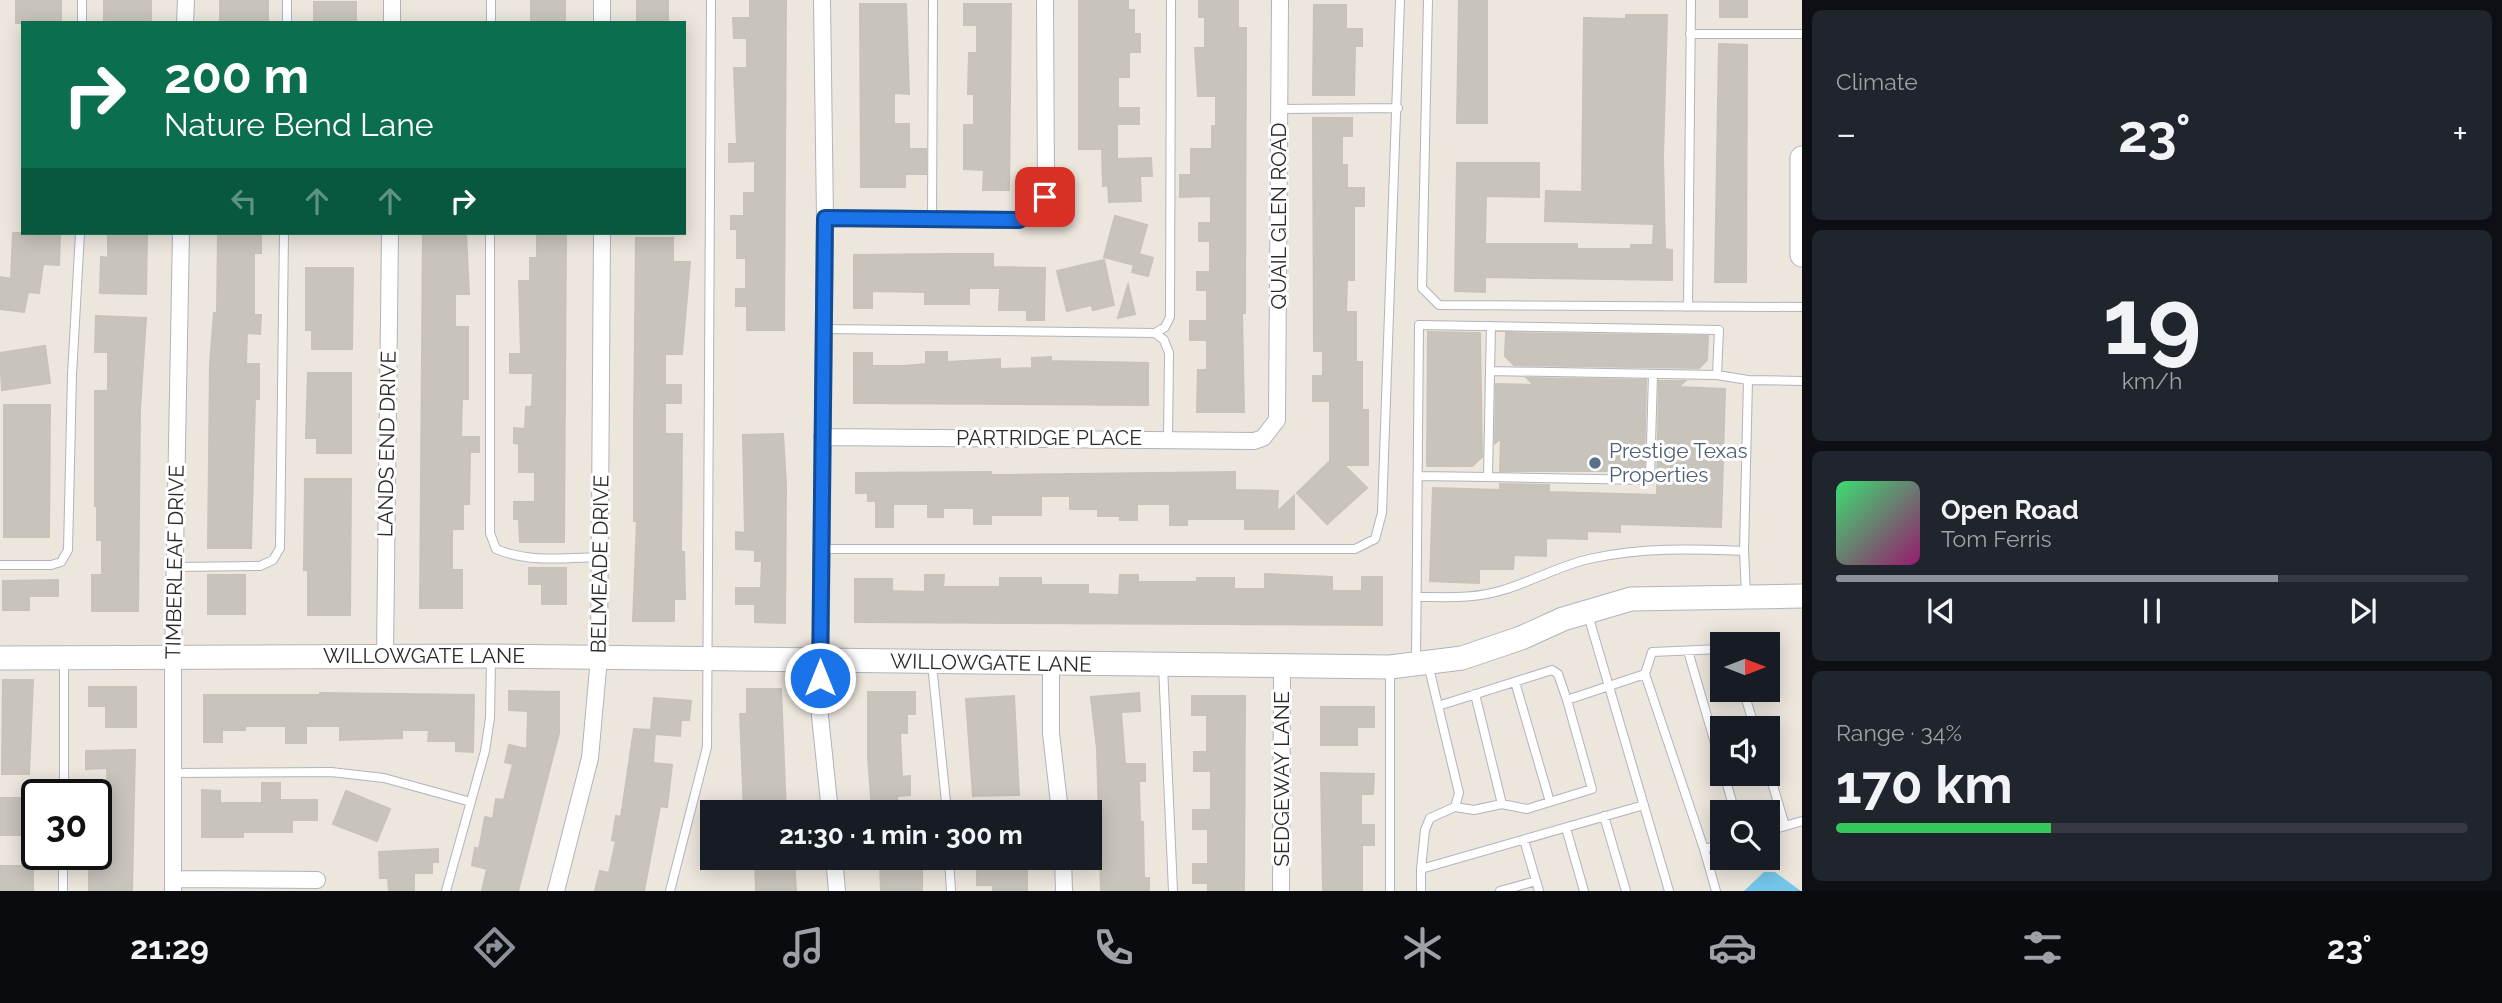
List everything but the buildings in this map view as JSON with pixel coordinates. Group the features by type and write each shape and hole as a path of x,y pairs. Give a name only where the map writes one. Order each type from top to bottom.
{"street":[{"path":"185,21 186,0"},
{"path":"392,0 392,21"},
{"path":"602,0 602,21"},
{"path":"822,0 825,218 820,716 829,800"},
{"path":"825,218 1019,220 1039,210 1046,185 1045,0"},
{"name":"QUAIL GLEN ROAD","path":"1271,431 1278,420 1280,0"},
{"path":"1802,158 1802,255"},
{"name":"TIMBERLEAF DRIVE","path":"173,885 173,658 181,235"},
{"name":"LANDS END DRIVE","path":"385,655 390,235"},
{"name":"BELMEADE DRIVE","path":"556,891 590,758 599,658 601,235"},
{"name":"PARTRIDGE PLACE","path":"822,437 1168,438 1254,441 1271,431"},
{"name":"WILLOWGATE LANE","path":"0,658 385,655 1390,667 1462,658 1587,611 1631,599 1678,596 1746,599 1802,596"},
{"path":"1051,665 1051,733 1059,800"},
{"name":"SEDGEWAY LANE","path":"1281,891 1282,667"},
{"path":"835,870 837,891"},
{"path":"1063,870 1064,891"},
{"path":"173,885 317,880"}],"lane":[{"path":"82,0 82,21"},
{"path":"287,0 287,21"},
{"path":"491,0 491,21"},
{"path":"670,891 707,747 711,0"},
{"path":"932,220 933,0"},
{"path":"822,329 1155,333 1165,327 1170,317 1171,0"},
{"path":"822,549 1355,549 1375,539 1382,513 1400,0"},
{"path":"1428,0 1422,288 1439,305 1802,307"},
{"path":"1688,307 1691,0"},
{"path":"1690,34 1802,34"},
{"path":"1280,109 1398,108"},
{"path":"0,565 51,565 61,562 68,550 72,375 80,235"},
{"path":"175,567 260,566 273,560 281,548 284,235"},
{"path":"490,235 489,533 496,549 511,556 537,559 601,557"},
{"path":"1455,807 1459,793 1438,706 1422,664 1418,597 1419,325 1718,330 1717,375"},
{"path":"1488,477 1491,326"},
{"path":"1155,333 1164,340 1169,353 1168,438"},
{"path":"1490,372 1717,375 1748,380 1802,381"},
{"path":"1419,476 1650,480 1653,374"},
{"path":"1746,599 1744,551 1748,380"},
{"path":"1418,597 1456,598 1502,591 1568,564 1648,550 1744,551"},
{"path":"1587,611 1669,891"},
{"path":"1710,649 1652,652 1645,674 1716,891"},
{"path":"1688,650 1710,726"},
{"path":"446,891 485,751 490,718 491,656"},
{"path":"64,658 64,779"},
{"path":"932,661 946,800"},
{"path":"1163,666 1173,891"},
{"path":"1390,667 1390,891"},
{"path":"1421,891 1425,830 1430,818 1455,807 1474,810 1502,804 1527,808 1592,789 1567,700 1558,674 1552,670 1438,706"},
{"path":"1567,700 1645,674"},
{"path":"1515,682 1550,802"},
{"path":"1475,694 1502,804"},
{"path":"173,773 331,772 384,778 471,802"},
{"path":"1773,786 1785,826"},
{"path":"1421,869 1644,805"},
{"path":"1604,816 1626,891"},
{"path":"1780,827 1802,821"},
{"path":"1566,828 1584,891"},
{"path":"1524,840 1539,891"},
{"path":"1704,849 1710,847"},
{"path":"63,870 63,891"},
{"path":"950,870 951,891"},
{"path":"1500,891 1536,881"}],"water":[{"path":"1764,872 1775,872 1801,891 1744,891"}],"place":[{"name":"Prestige Texas Properties","path":"1595,463"}],"route":[{"path":"820,678 825,218 1019,220 1039,210 1045,197"}]}
